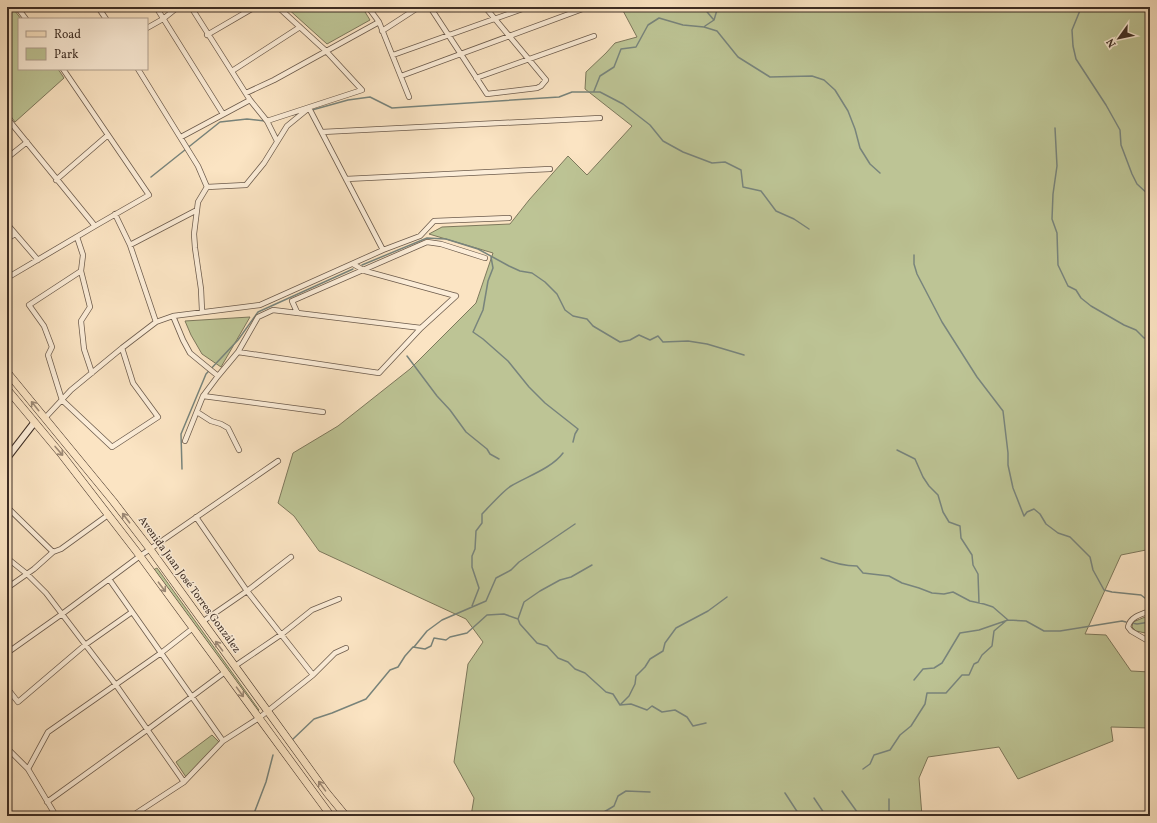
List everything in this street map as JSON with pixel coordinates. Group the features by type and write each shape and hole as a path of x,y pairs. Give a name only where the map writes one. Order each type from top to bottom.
{"main road":[{"name":"Avenida Juan José Torres González","path":"7,372 113,501 150,549 327,793 346,816"},
{"name":"Avenida Juan José Torres González","path":"7,389 62,455 140,556 331,816"},
{"path":"274,740 284,733"}],"street":[{"path":"17,7 25,18"},
{"path":"98,7 105,18"},
{"path":"156,7 223,114"},
{"path":"148,27 163,19 178,7"},
{"path":"191,7 250,100 267,121 277,141"},
{"path":"208,35 255,7"},
{"path":"267,121 362,90 326,51 278,7"},
{"path":"368,7 379,22 410,97"},
{"path":"382,31 419,7"},
{"path":"430,7 486,94 537,88 541,86 546,80 495,20 486,7"},
{"path":"393,55 528,7"},
{"path":"401,76 588,7"},
{"path":"246,93 274,80 379,22"},
{"path":"232,71 300,27"},
{"path":"476,78 594,36"},
{"path":"7,278 149,195 64,70"},
{"path":"139,70 198,166 207,187"},
{"path":"181,137 250,100"},
{"path":"309,108 383,250"},
{"path":"207,187 246,185 264,163 287,126 309,108"},
{"path":"7,118 95,226"},
{"path":"322,132 600,118"},
{"path":"56,180 108,135"},
{"path":"7,158 27,142"},
{"path":"346,179 550,169"},
{"path":"202,311 201,289 194,234 198,202 207,187"},
{"path":"130,245 197,210"},
{"path":"115,214 130,245 156,322"},
{"path":"45,418 62,400 92,373 156,322 173,316 202,311 244,308 260,305 383,250 420,236 434,222 509,218"},
{"path":"7,224 38,260"},
{"path":"7,239 15,234"},
{"path":"77,237 83,255 81,271 90,306 81,321 84,349 92,373"},
{"path":"297,312 292,301 427,242 441,244 485,258"},
{"path":"238,352 379,373 421,328 456,296 363,270 353,264"},
{"path":"81,271 29,305 44,326 52,347 48,355 62,400 112,446 158,417 133,383 122,348"},
{"path":"185,441 203,396 238,352 258,317 273,310 421,328"},
{"path":"173,316 190,353 218,376"},
{"path":"203,396 323,412"},
{"path":"197,412 211,421 228,428 239,450"},
{"path":"7,458 34,423"},
{"path":"7,653 140,556 278,461"},
{"path":"7,507 53,552"},
{"path":"7,588 27,574 53,552 61,549 108,515"},
{"path":"196,517 247,591 313,675"},
{"path":"202,622 247,591 291,557"},
{"path":"7,558 27,574 46,593 116,685 184,782"},
{"path":"109,579 223,741"},
{"path":"235,666 282,634 312,610 339,599"},
{"path":"7,688 18,702 85,645 132,612"},
{"path":"1150,612 1134,618 1129,622 1128,627 1131,631 1150,642"},
{"path":"28,769 48,732 161,653 193,628"},
{"path":"132,816 138,814 184,782 223,741 259,718 313,675 335,653 346,648"},
{"path":"47,802 225,672"},
{"path":"7,748 28,769 56,816"}],"green space":[{"path":"7,7 12,7 20,18 18,18 18,70 59,70 64,78 15,122 7,111"},
{"path":"286,7 362,7 370,20 327,44"},
{"path":"621,7 1150,7 1150,518 1146,550 1121,555 1085,634 1106,635 1131,671 1150,672 1150,728 1111,727 1113,741 1018,779 999,747 928,757 919,778 922,816 471,816 474,798 454,762 468,664 483,642 466,619 319,551 294,516 278,503 293,453 338,426 410,369 476,303 493,253 429,234 442,227 510,224 568,156 587,175 632,126 585,89 586,72 615,43 637,37"},
{"path":"250,317 221,367 202,354 185,321"},
{"path":"157,568 259,710 256,712 153,570"},
{"path":"1150,615 1150,634 1136,631 1132,627 1133,622"},
{"path":"212,735 220,743 186,777 176,762"}],"waterway":[{"path":"703,7 713,19"},
{"path":"705,26 714,20 717,10 723,7"},
{"path":"1081,8 1072,30 1076,59 1106,105 1120,130 1121,145 1137,184 1150,196"},
{"path":"594,91 600,76 614,67 621,49 636,47 648,25 659,18 683,25 704,27 717,31 738,57 770,77 812,76 824,80 835,90 848,111 860,148 870,164 880,173"},
{"path":"1150,67 1147,87 1150,99"},
{"path":"312,110 348,100 370,97 392,108 559,97 572,92 600,92 623,104 650,125 663,141 683,152 712,163 725,162 741,170 743,187 761,191 776,211 794,219 809,229"},
{"path":"292,115 300,113"},
{"path":"151,177 220,122 247,119 265,121"},
{"path":"1055,128 1057,166 1053,194 1052,219 1057,233 1058,265 1068,286 1076,290 1081,298 1091,306 1124,325 1136,330 1144,338 1150,338"},
{"path":"362,265 427,238 446,239 478,249 520,271 532,273 545,282 557,294 565,310 573,316 587,319 593,326 620,342 630,340 639,335 650,340 658,336 663,342 688,341 707,344 744,355"},
{"path":"914,255 914,264 917,274 942,322 977,377 1003,411 1008,465 1013,488 1024,516 1027,512 1034,509 1040,514 1046,524 1058,533 1070,537 1090,557 1093,570 1104,590 1141,595 1150,602"},
{"path":"491,257 493,268 488,281 483,310 473,332 508,361 529,387 545,403 578,429 573,442"},
{"path":"182,469 181,434 206,374 238,340 258,312 353,269"},
{"path":"407,356 466,432 487,449 490,454 499,459"},
{"path":"897,450 915,459 923,477 938,495 943,512 949,522 960,526 961,538 972,555 973,565 978,574 979,603"},
{"path":"472,606 479,588 472,567 472,556 475,549 476,531 482,523 482,514 508,488 553,463 563,453"},
{"path":"414,647 427,631 442,620 486,601 496,578 511,570 519,562 575,524"},
{"path":"821,558 839,564 857,566 863,573 889,576 902,583 932,593 944,594 953,592 970,601 993,607 1008,620"},
{"path":"518,619 524,602 560,580 571,577 592,565"},
{"path":"620,705 629,696 635,684 636,676 645,667 650,659 663,651 665,643 676,628 708,611 727,597"},
{"path":"292,740 314,719 366,699 390,670 398,667 413,647 425,649 431,646 434,638 446,640 450,637 467,633 487,615 504,614 518,619 520,624 537,643 547,646 558,658 568,662 575,669 585,673 606,692 613,694 620,705 631,704 647,710 652,706 662,712 675,710 687,717 693,726 706,723"},
{"path":"863,769 870,764 874,755 890,750 900,735 911,726 925,704 927,693 946,693 962,675 969,675 974,664 978,662 982,655 992,646 994,631 1007,620"},
{"path":"914,680 923,669 934,668 942,663 960,633 979,630 1008,620 1026,621 1044,631 1060,631 1122,621 1126,622"},
{"path":"1132,623 1137,624 1150,622"},
{"path":"253,816 266,782 273,755"},
{"path":"590,816 604,812 614,806 618,796 626,791 650,792"},
{"path":"842,791 860,816"},
{"path":"785,793 800,816"},
{"path":"814,798 826,816"},
{"path":"889,799 889,816"}]}
